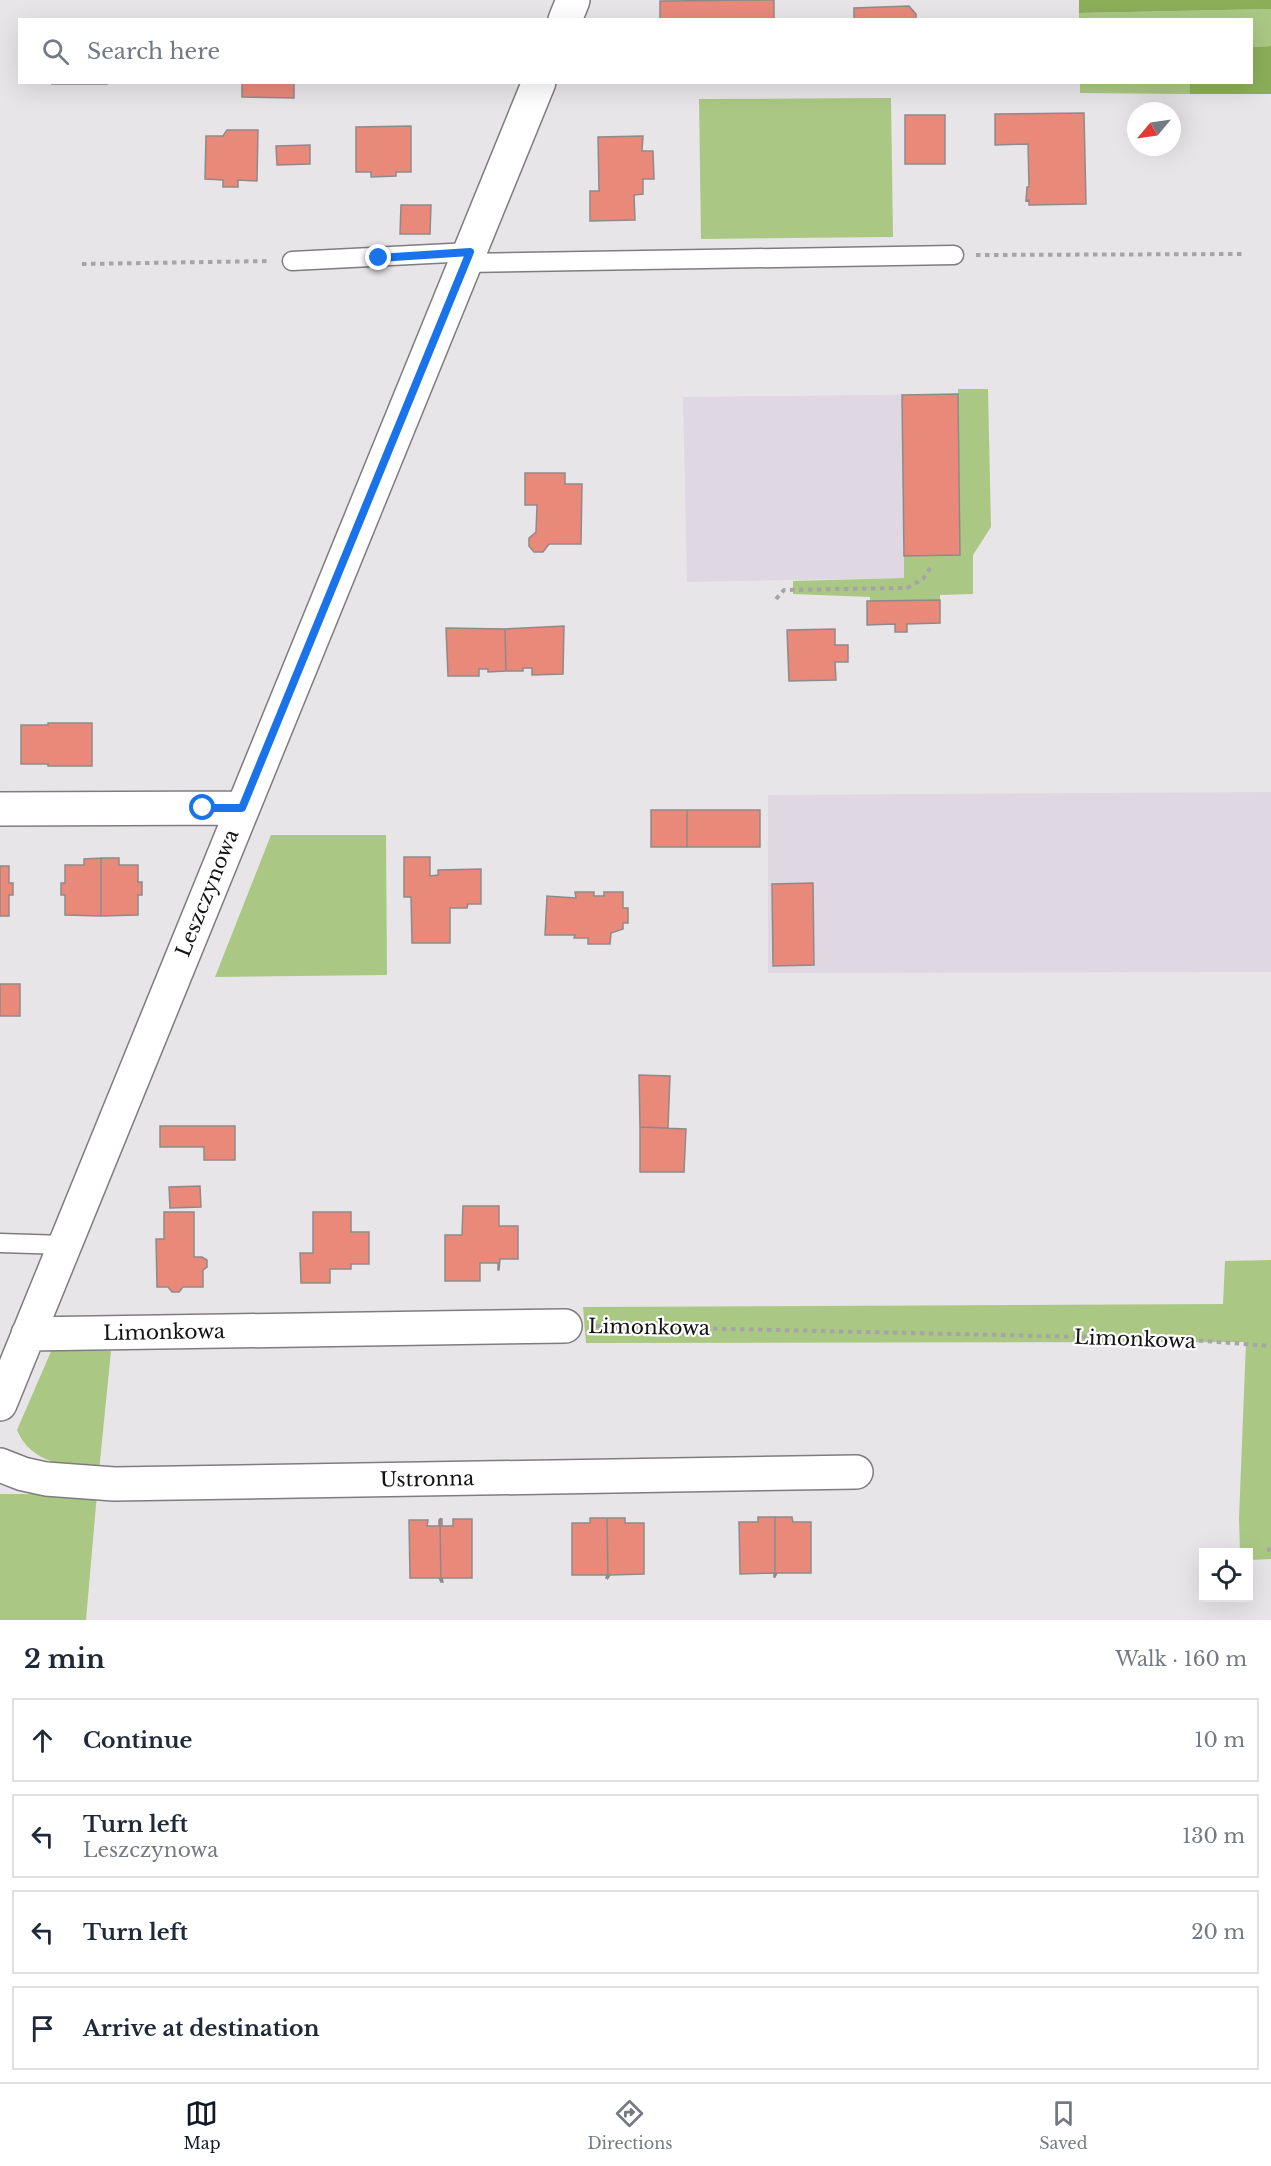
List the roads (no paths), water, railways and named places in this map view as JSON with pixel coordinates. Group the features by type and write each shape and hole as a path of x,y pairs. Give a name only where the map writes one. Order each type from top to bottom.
{"street":[{"path":"566,18 573,0"},
{"name":"Leszczynowa","path":"0,1404 538,84"},
{"path":"0,809 242,808"},
{"name":"Limonkowa","path":"28,1334 565,1326"},
{"name":"Ustronna","path":"0,1465 23,1474 46,1479 114,1484 856,1472"}],"lane":[{"path":"292,261 954,255"},
{"path":"0,1243 65,1245"}]}
